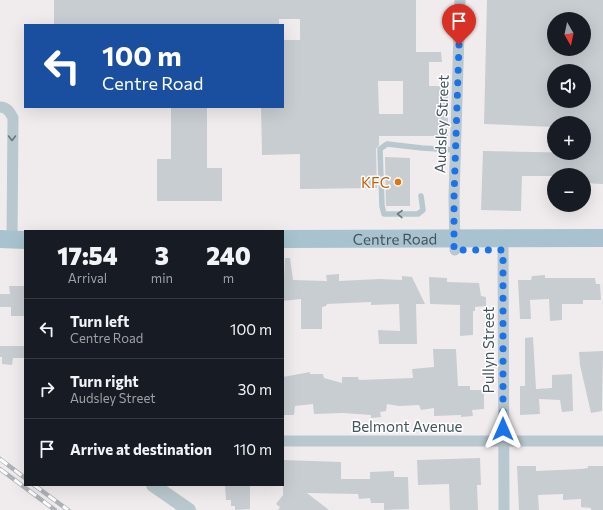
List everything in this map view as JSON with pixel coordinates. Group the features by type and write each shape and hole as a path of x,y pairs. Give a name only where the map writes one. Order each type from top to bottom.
{"main road":[{"name":"Centre Road","path":"503,244 603,238"},
{"name":"Centre Road","path":"284,239 503,244 603,249"},
{"name":"Centre Road","path":"284,250 454,244"}],"street":[{"name":"Audsley Street","path":"454,244 460,0"},
{"path":"0,106 10,110 13,118 12,244"},
{"name":"Pullyn Street","path":"503,244 504,510"},
{"name":"Belmont Avenue","path":"284,441 603,441"},
{"path":"155,486 189,510"}],"lane":[{"path":"421,196 424,210 418,214 384,214 382,206 380,149 387,144 456,150"}],"building":[{"path":"54,0 416,0 416,52 441,52 442,62 429,62 429,86 448,86 448,136 379,136 379,145 376,149 377,188 300,189 300,154 262,155 261,108 284,108 284,40 300,40 300,19 279,19 279,24 54,24","holes":["378,81 403,81 403,114 379,114"]},
{"path":"487,0 603,0 603,184 591,183 591,168 547,168 547,176 522,176 521,211 481,210 483,151 547,152 547,160 591,160 591,116 547,116 547,127 484,124"},
{"path":"171,108 207,108 207,168 222,168 222,201 157,201 157,159 171,159"},
{"name":"KFC","path":"385,157 410,158 410,206 386,206"},
{"path":"285,258 290,258 293,280 327,281 326,275 339,274 339,281 379,279 402,280 402,276 412,277 425,304 416,304 417,344 379,344 378,330 400,331 399,304 371,305 371,302 327,304 326,306 322,307 322,329 301,329 301,299 284,301"},
{"path":"545,275 545,278 595,278 596,284 600,284 601,300 583,300 583,304 562,304 562,320 550,321 549,299 530,300 531,319 520,319 518,280 531,280 532,276"},
{"path":"429,277 447,278 447,282 479,283 481,296 486,297 486,306 475,307 475,311 473,311 473,335 460,336 460,305 430,304"},
{"path":"9,286 24,286 24,316 11,316 11,307 0,307 0,294 10,294"},
{"path":"533,337 536,389 552,388 552,375 572,374 573,411 562,412 560,400 539,399 540,414 520,415 520,386 525,386 525,338"},
{"path":"0,346 24,346 24,358 13,358 12,365 2,364 2,357 0,357"},
{"path":"433,349 456,349 458,386 470,386 470,390 484,390 484,409 472,410 473,416 434,416 434,408 421,410 419,405 399,406 387,404 386,411 380,412 381,417 371,418 371,415 343,413 314,414 313,404 295,406 294,415 284,415 284,377 310,372 310,374 323,374 324,378 342,383 342,377 358,377 359,380 413,378 412,369 434,367"},
{"path":"603,351 602,411 591,413 580,365 579,352"},
{"path":"480,458 481,485 477,485 478,510 450,510 449,484 418,485 417,460"},
{"path":"284,460 341,462 341,479 370,479 370,472 394,471 394,477 408,477 409,509 384,510 384,503 371,503 370,498 359,499 358,494 307,493 329,510 278,510 280,507 276,504 283,495"},
{"path":"517,466 536,466 536,471 581,469 588,468 588,466 603,466 603,510 591,510 591,508 581,507 581,499 563,500 563,494 538,495 539,510 519,510"},
{"path":"225,486 250,486 250,509 235,510 235,506 231,506 231,500 226,500"}],"railway":[{"path":"0,459 24,477"},
{"path":"0,469 55,510"},
{"path":"35,486 68,510"}],"place":[{"name":"KFC","path":"398,182"}],"route":[{"path":"459,45 454,197 454,250 503,250 503,429"}]}
